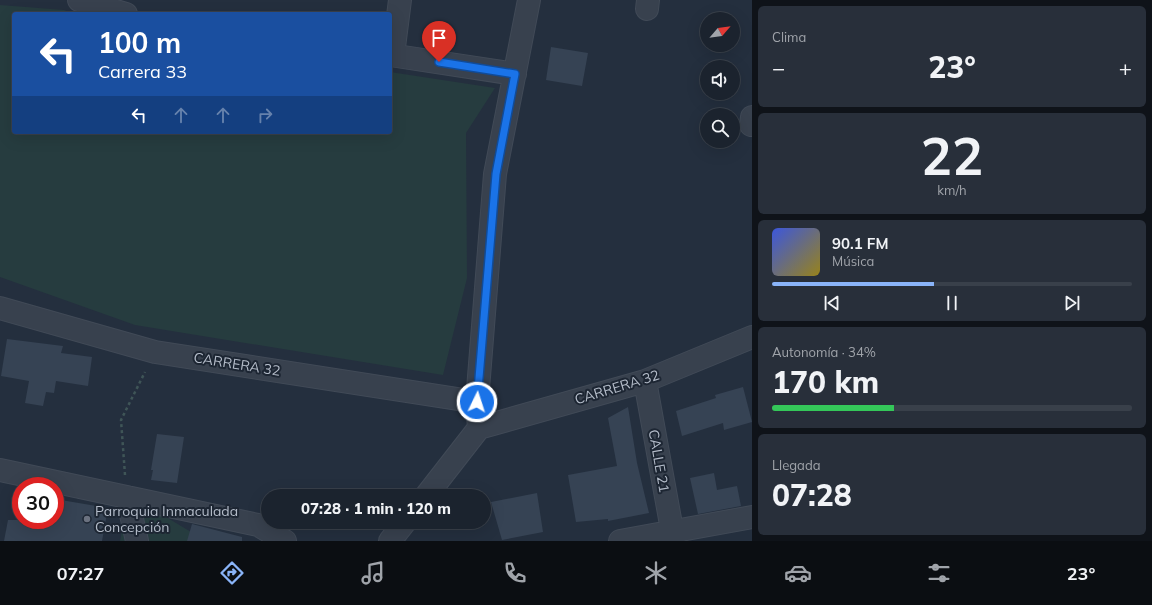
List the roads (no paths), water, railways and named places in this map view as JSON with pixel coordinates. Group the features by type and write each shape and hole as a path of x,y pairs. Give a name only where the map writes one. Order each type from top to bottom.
{"street":[{"path":"79,0 119,12"},
{"path":"400,0 392,55 515,74"},
{"path":"432,489 480,428 477,402 496,174 529,0"},
{"name":"CARRERA 32","path":"0,308 155,352 477,402"},
{"name":"CARRERA 32","path":"480,428 645,381 752,337"},
{"name":"CALLE 21","path":"645,381 673,537"},
{"path":"0,470 258,524 285,541"},
{"path":"127,497 137,541"},
{"path":"620,541 673,537 752,517"},
{"path":"390,541 399,529"}],"place":[{"name":"Parroquia Inmaculada Concepción","path":"87,519"}]}
